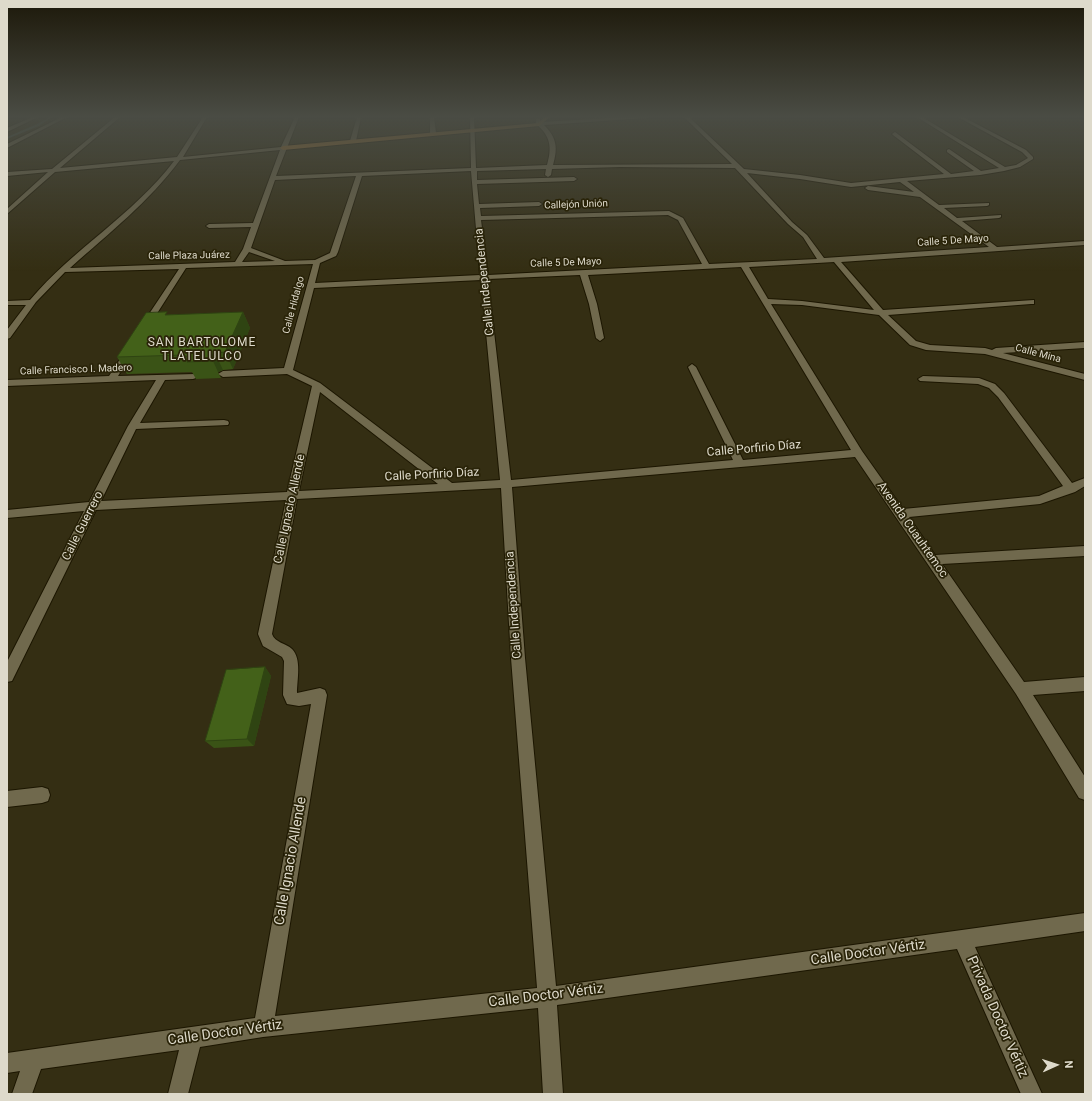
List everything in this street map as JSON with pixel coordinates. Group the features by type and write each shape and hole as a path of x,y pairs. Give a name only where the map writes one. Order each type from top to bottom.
{"street":[{"path":"7,174 72,168"},
{"path":"7,336 32,302 62,270 139,204 171,168"},
{"path":"237,265 247,249 276,168"},
{"name":"Calle Independencia","path":"474,168 477,212 506,484 518,658 547,997 553,1094"},
{"path":"474,175 536,168"},
{"path":"548,180 549,168"},
{"path":"739,168 790,223 806,236 822,261"},
{"path":"940,168 949,175"},
{"path":"974,168 980,173"},
{"path":"852,185 980,173 1004,169"},
{"path":"7,212 54,170"},
{"path":"742,171 779,174 920,195"},
{"path":"272,178 360,174 474,175 548,180 574,179"},
{"path":"317,262 333,254 360,174"},
{"path":"901,180 994,248"},
{"path":"477,212 539,204"},
{"path":"936,207 987,204"},
{"name":"Callejón Unión","path":"477,212 674,214 681,219 707,267"},
{"path":"954,220 999,216"},
{"path":"209,226 255,225"},
{"name":"Calle 5 De Mayo","path":"310,286 484,276 822,261 1085,242"},
{"path":"247,249 289,263"},
{"path":"836,260 881,314"},
{"name":"Calle Plaza Juárez","path":"62,270 317,262"},
{"name":"Calle Hidalgo","path":"288,371 317,262"},
{"name":"Avenida Cuauhtemoc","path":"744,265 858,453 1021,689 1085,792"},
{"path":"141,332 184,266"},
{"path":"583,272 593,304 600,338"},
{"path":"767,301 796,302 881,314 1031,302"},
{"path":"7,303 32,302"},
{"name":"Calle Mina","path":"881,314 910,341 929,348 985,351 1085,345"},
{"path":"112,379 133,346"},
{"name":"Calle Mina","path":"985,351 1085,377"},
{"path":"692,367 740,464"},
{"path":"223,374 288,371 301,376 317,385 450,487"},
{"name":"Calle Francisco I. Madero","path":"7,384 193,376"},
{"name":"Calle Guerrero","path":"7,676 134,426 162,377"},
{"path":"923,378 979,381 992,386 1071,489"},
{"name":"Calle Ignacio Allende","path":"263,1027 320,695 297,700 292,698 290,695 291,660 288,653 268,642 265,634 292,496 317,385"},
{"path":"134,426 224,423"},
{"name":"Calle Porfirio Díaz","path":"7,514 93,506 506,484 858,453"},
{"path":"900,514 1028,502 1048,498 1085,482"},
{"path":"932,560 1085,550"},
{"path":"1021,689 1085,684"},
{"path":"7,799 42,795"},
{"name":"Calle Doctor Vértiz","path":"7,1063 263,1027 547,997 1085,922"},
{"name":"Privada Doctor Vértiz","path":"962,940 1032,1094"},
{"path":"178,1094 192,1038"},
{"path":"22,1094 34,1060"}],"building":[{"path":"167,312 165,315 243,312 225,352 215,353 209,356 208,358 213,361 187,362 191,359 184,355 117,357 146,313"},
{"path":"265,667 247,739 205,741 226,670"}],"district":[{"name":"SAN BARTOLOME TLATELULCO","path":"202,350"}]}
